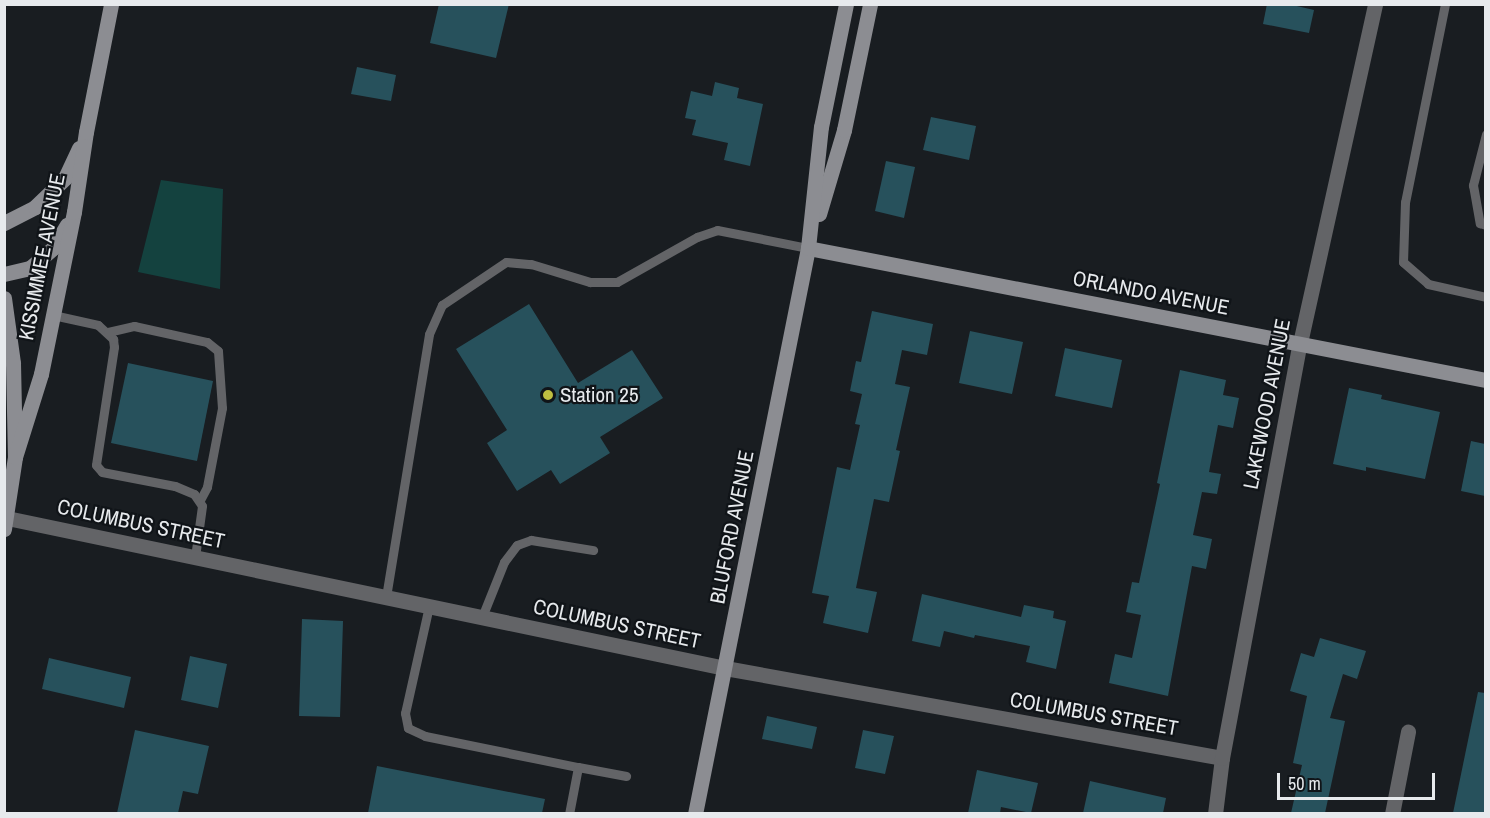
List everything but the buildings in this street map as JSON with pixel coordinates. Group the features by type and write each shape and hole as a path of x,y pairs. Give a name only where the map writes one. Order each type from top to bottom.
{"street":[{"name":"KISSIMMEE AVENUE","path":"6,523 7,496 15,457 41,374 74,213 86,132 111,4"},
{"name":"BLUFORD AVENUE","path":"695,813 808,248 821,127 846,4"},
{"name":"BLUFORD AVENUE","path":"808,248 844,130 870,4"},
{"name":"LAKEWOOD AVENUE","path":"1215,813 1222,758 1300,343 1375,4"},
{"name":"KISSIMMEE AVENUE","path":"4,224 35,207 65,178 86,132"},
{"path":"4,274 30,268 53,248 74,213"},
{"name":"ORLANDO AVENUE","path":"808,248 1485,380"},
{"name":"KISSIMMEE AVENUE","path":"4,298 6,326 13,363 15,457"},
{"name":"COLUMBUS STREET","path":"6,523 195,557 725,668 1222,758"},
{"path":"1392,813 1408,732"}],"lane":[{"path":"1445,4 1406,202 1403,262 1428,284 1485,297"},
{"path":"1485,134 1473,184 1480,223 1485,225"},
{"path":"386,597 429,334 442,305 506,262 531,264 590,282 617,282 697,237 717,231 808,248"},
{"path":"53,315 98,325 113,339 114,347 96,465 102,472 175,486 194,494 200,500"},
{"path":"108,332 135,326 207,342 218,351 222,408 207,487 200,500 195,557"},
{"path":"482,617 504,562 517,545 531,540 592,550"},
{"path":"429,606 405,712 408,728 425,736 626,776"},
{"path":"569,813 578,767"}],"shaded area":[{"path":"161,180 223,189 220,289 138,272"}],"place":[{"name":"Station 25","path":"548,395"}]}
